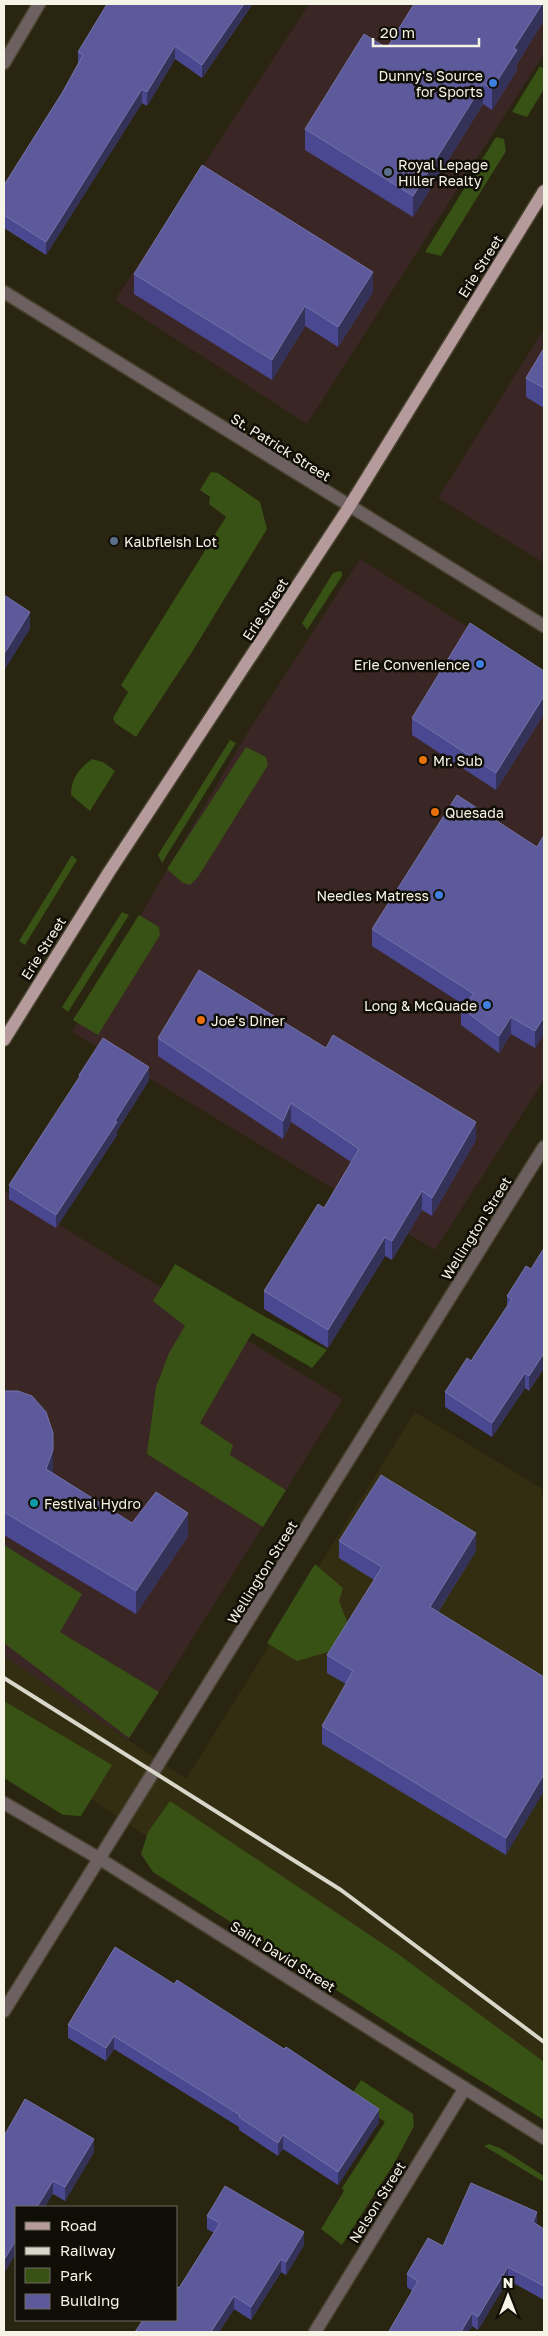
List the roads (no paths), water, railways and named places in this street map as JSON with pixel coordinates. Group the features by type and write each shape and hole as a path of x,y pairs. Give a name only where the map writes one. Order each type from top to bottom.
{"main road":[{"name":"Erie Street","path":"4,1040 109,872 349,506 544,191"}],"street":[{"path":"4,63 39,4"},
{"name":"St. Patrick Street","path":"4,292 544,626"},
{"name":"Wellington Street","path":"4,2011 544,1147"},
{"name":"Saint David Street","path":"4,1803 100,1860 544,2138"},
{"name":"Nelson Street","path":"315,2332 465,2088"}],"railway":[{"path":"4,1678 341,1890 544,2042"}],"place":[{"name":"Dunny's Source for Sports","path":"493,83"},
{"name":"Royal Lepage Hiller Realty","path":"388,172"},
{"name":"Kalbfleish Lot","path":"114,541"},
{"name":"Erie Convenience","path":"480,664"},
{"name":"Mr. Sub","path":"423,760"},
{"name":"Quesada","path":"435,812"},
{"name":"Needles Matress","path":"439,895"},
{"name":"Long & McQuade","path":"487,1005"},
{"name":"Joe's Diner","path":"201,1020"},
{"name":"Festival Hydro","path":"34,1503"}]}
